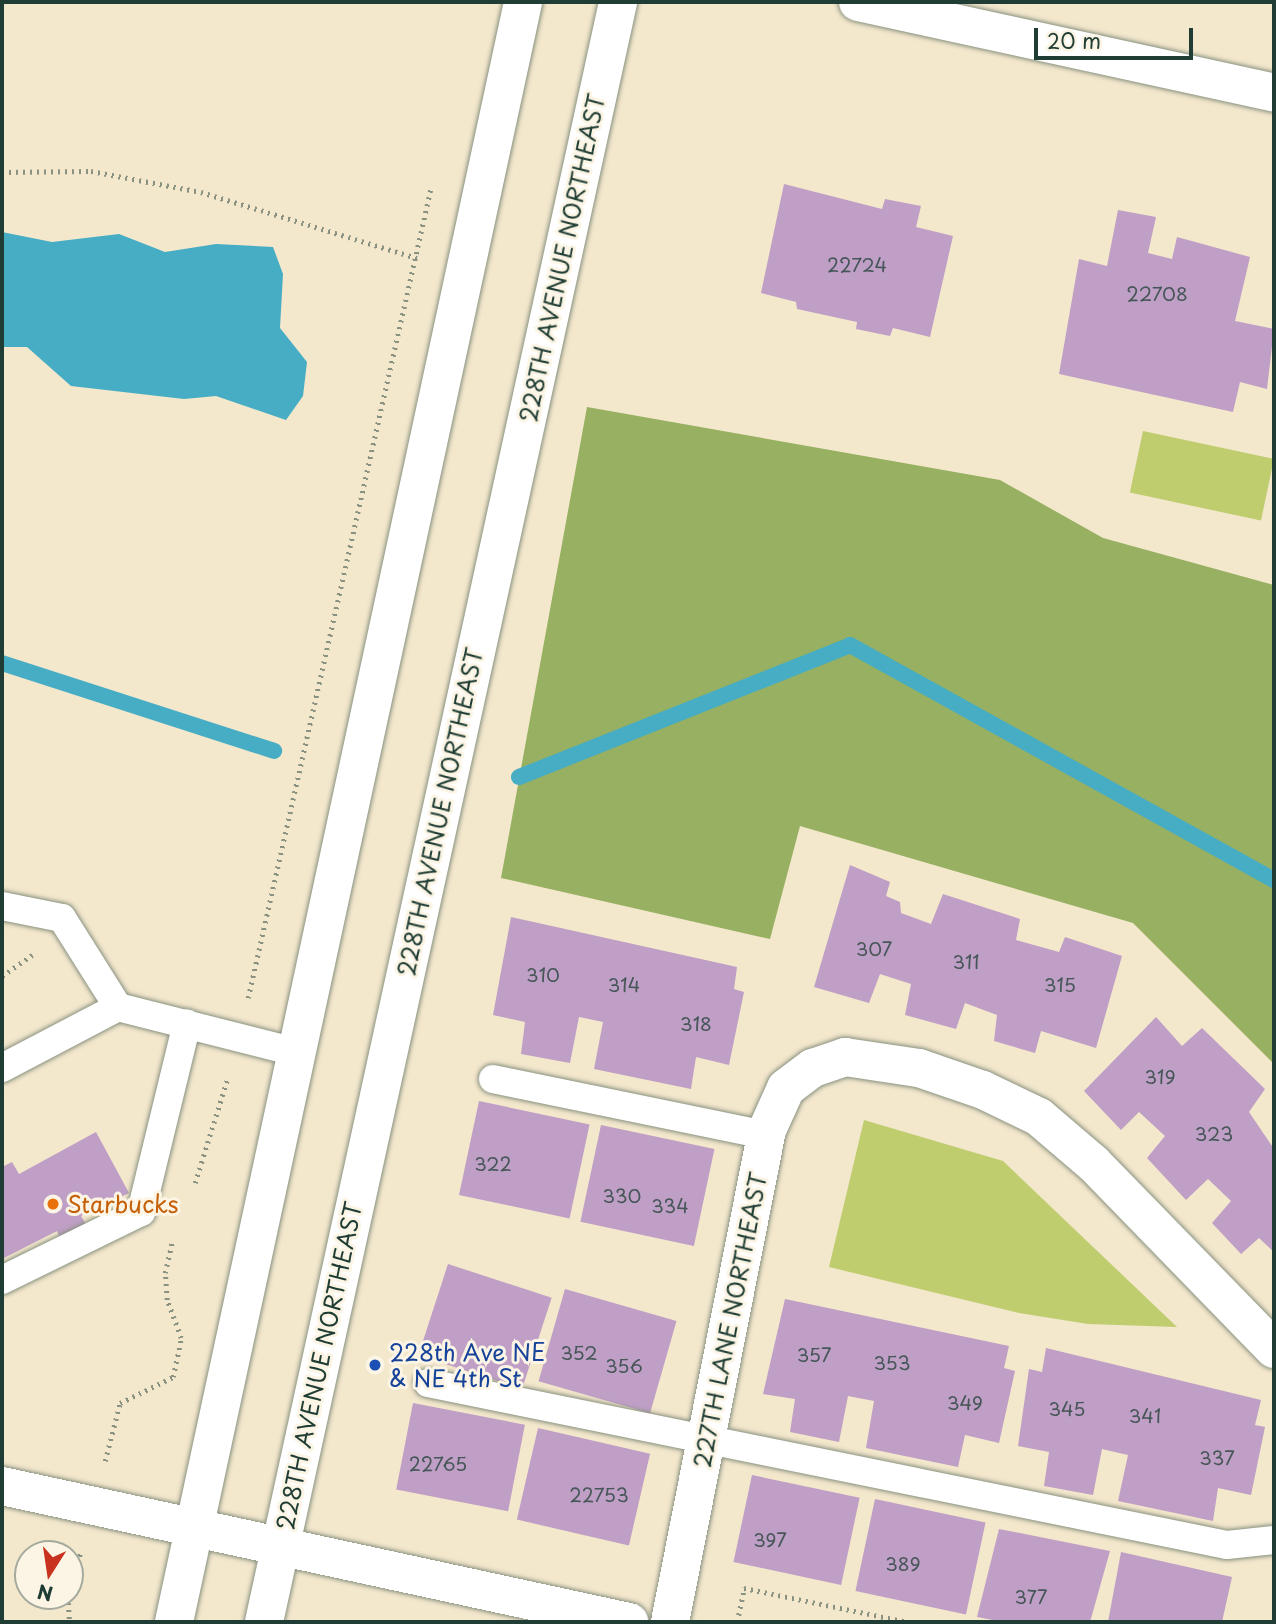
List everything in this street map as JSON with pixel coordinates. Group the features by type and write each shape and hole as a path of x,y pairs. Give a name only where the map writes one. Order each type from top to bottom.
{"main road":[{"path":"174,1622 523,2"},
{"name":"228TH AVENUE NORTHEAST","path":"264,1622 618,2"},
{"path":"858,2 1274,93"},
{"name":"227TH LANE NORTHEAST","path":"670,1622 766,1135 786,1088 813,1068 845,1057 919,1068 983,1090 1040,1117 1094,1164 1274,1349"},
{"path":"2,1486 278,1549 629,1622"}],"lane":[{"path":"2,905 62,918 118,1007"},
{"path":"2,1068 118,1007 296,1052"},
{"path":"2,1280 141,1212 187,1024"},
{"path":"493,1079 766,1135"},
{"path":"428,1383 1227,1545 1274,1540"}],"path":[{"path":"2,172 91,171 201,192 464,273"},
{"path":"193,1188 239,1038 433,177"},
{"path":"120,1403 173,1377 181,1338 167,1300 165,1273 176,1234"},
{"path":"737,1622 744,1588 908,1622"}],"green space":[{"path":"587,407 1000,480 1103,538 1274,585 1274,1064 1133,923 800,826 770,939 501,878"},
{"path":"1143,431 1274,459 1261,520 1130,493"},
{"path":"864,1120 1003,1161 1177,1327 1088,1324 1019,1313 829,1267"}],"water":[{"path":"2,232 52,242 119,234 165,252 216,244 273,247 283,274 280,328 307,362 303,396 286,420 216,396 184,399 71,386 27,347 2,347"}],"building":[{"path":"784,184 882,209 885,199 921,206 916,227 953,236 930,337 893,328 890,336 856,329 857,322 797,309 796,302 761,293"},
{"path":"1118,210 1156,217 1148,253 1172,259 1177,237 1250,257 1235,321 1274,329 1267,389 1240,382 1233,412 1059,374 1079,259 1107,266"},
{"path":"850,865 890,882 886,896 900,902 901,913 931,924 943,894 1020,919 1016,940 1059,952 1065,937 1122,956 1096,1048 1041,1031 1035,1053 994,1041 997,1015 965,1003 956,1029 905,1015 911,984 880,974 869,1003 814,987"},
{"path":"511,917 737,967 734,989 744,992 729,1065 696,1057 691,1089 594,1069 603,1022 579,1017 570,1063 521,1054 525,1022 493,1015"},
{"path":"1156,1017 1182,1046 1202,1028 1265,1089 1249,1112 1274,1149 1274,1252 1259,1238 1241,1254 1212,1223 1231,1201 1208,1179 1186,1200 1147,1158 1165,1136 1139,1112 1121,1130 1084,1091"},
{"path":"479,1101 590,1124 570,1218 459,1195"},
{"path":"601,1125 714,1149 694,1246 580,1222"},
{"name":"Starbucks","path":"96,1132 129,1193 81,1216 87,1226 61,1240 57,1231 2,1259 2,1167 12,1162 19,1174"},
{"path":"448,1264 552,1298 522,1389 418,1355"},
{"path":"565,1289 677,1321 650,1413 539,1381"},
{"path":"785,1299 1009,1346 1004,1368 1015,1371 999,1443 965,1435 958,1467 866,1448 874,1401 848,1396 839,1442 790,1432 795,1399 763,1394"},
{"path":"1046,1348 1261,1400 1255,1425 1265,1427 1251,1495 1218,1488 1213,1521 1118,1501 1128,1455 1102,1449 1093,1495 1044,1486 1049,1452 1018,1446 1029,1369 1042,1372"},
{"path":"413,1403 525,1425 508,1511 396,1489"},
{"path":"538,1428 650,1454 629,1545 517,1520"},
{"path":"752,1475 860,1498 841,1585 733,1562"},
{"path":"875,1499 986,1522 966,1614 855,1591"},
{"path":"999,1529 1110,1551 1090,1622 1003,1622 977,1617"},
{"path":"1121,1552 1232,1577 1222,1622 1108,1622"}],"waterway":[{"path":"519,777 850,645 1274,880"},
{"path":"2,663 274,751"}],"place":[{"name":"Starbucks","path":"53,1204"},
{"name":"228th Ave NE & NE 4th St","path":"375,1365"}]}
